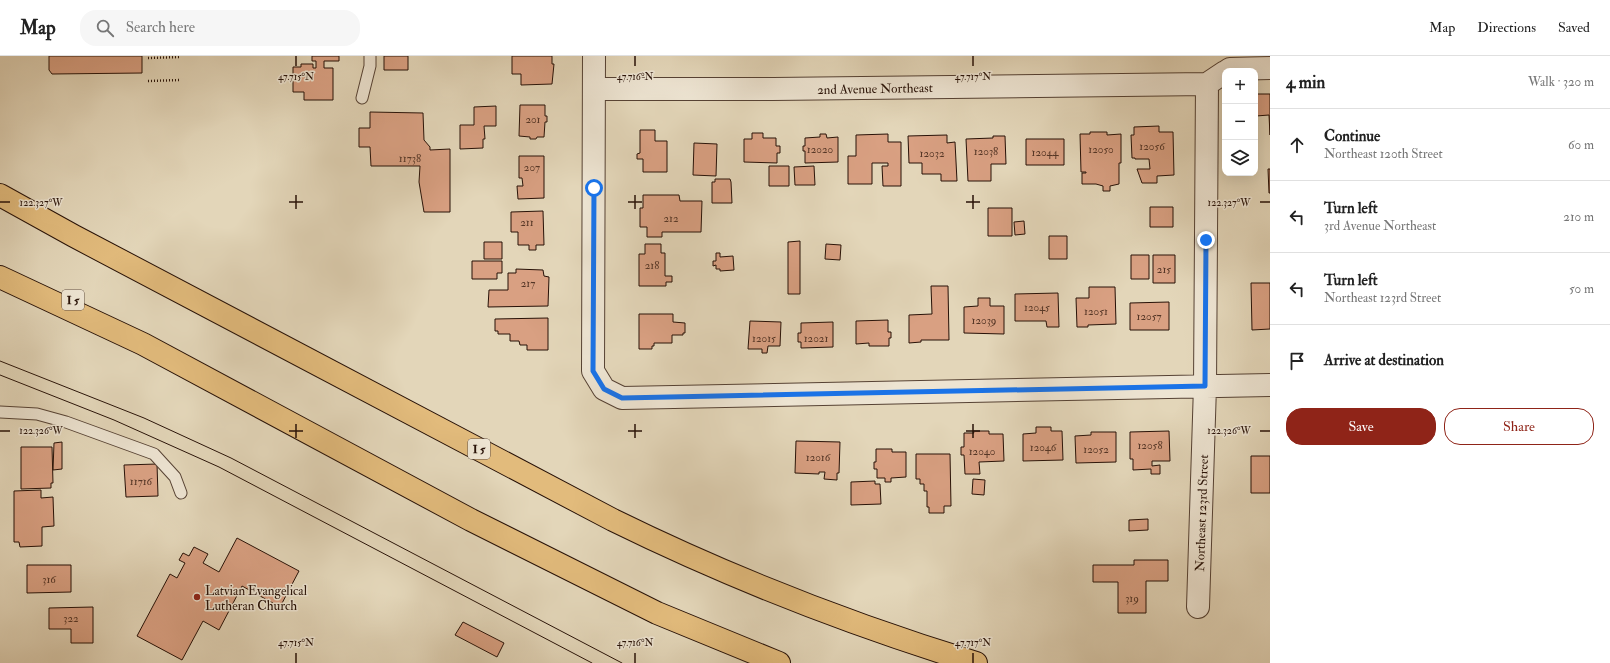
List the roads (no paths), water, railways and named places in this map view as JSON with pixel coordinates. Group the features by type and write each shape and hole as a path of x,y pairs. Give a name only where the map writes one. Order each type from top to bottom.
{"highway":[{"name":"I 5","path":"0,195 74,236 613,520 671,549 798,601 924,647 976,663"},
{"name":"I 5","path":"0,262 73,301 143,344 492,530 657,613 779,663"},
{"path":"0,277 143,344"}],"street":[{"path":"594,56 593,371 604,389 622,398 1270,385"},
{"name":"2nd Avenue Northeast","path":"594,89 773,89 1220,76 1230,69 1270,68"},
{"name":"Northeast 123rd Street","path":"1198,607 1205,386 1220,76"}],"lane":[{"path":"362,98 370,66 370,56"},
{"path":"0,412 37,414 66,422 154,454 175,477 181,493"}],"tram line":[{"path":"0,361 144,418 231,458 622,663"},
{"path":"0,375 114,420 219,467 592,663"}],"place":[{"name":"Latvian Evangelical Lutheran Church","path":"197,597"}]}
